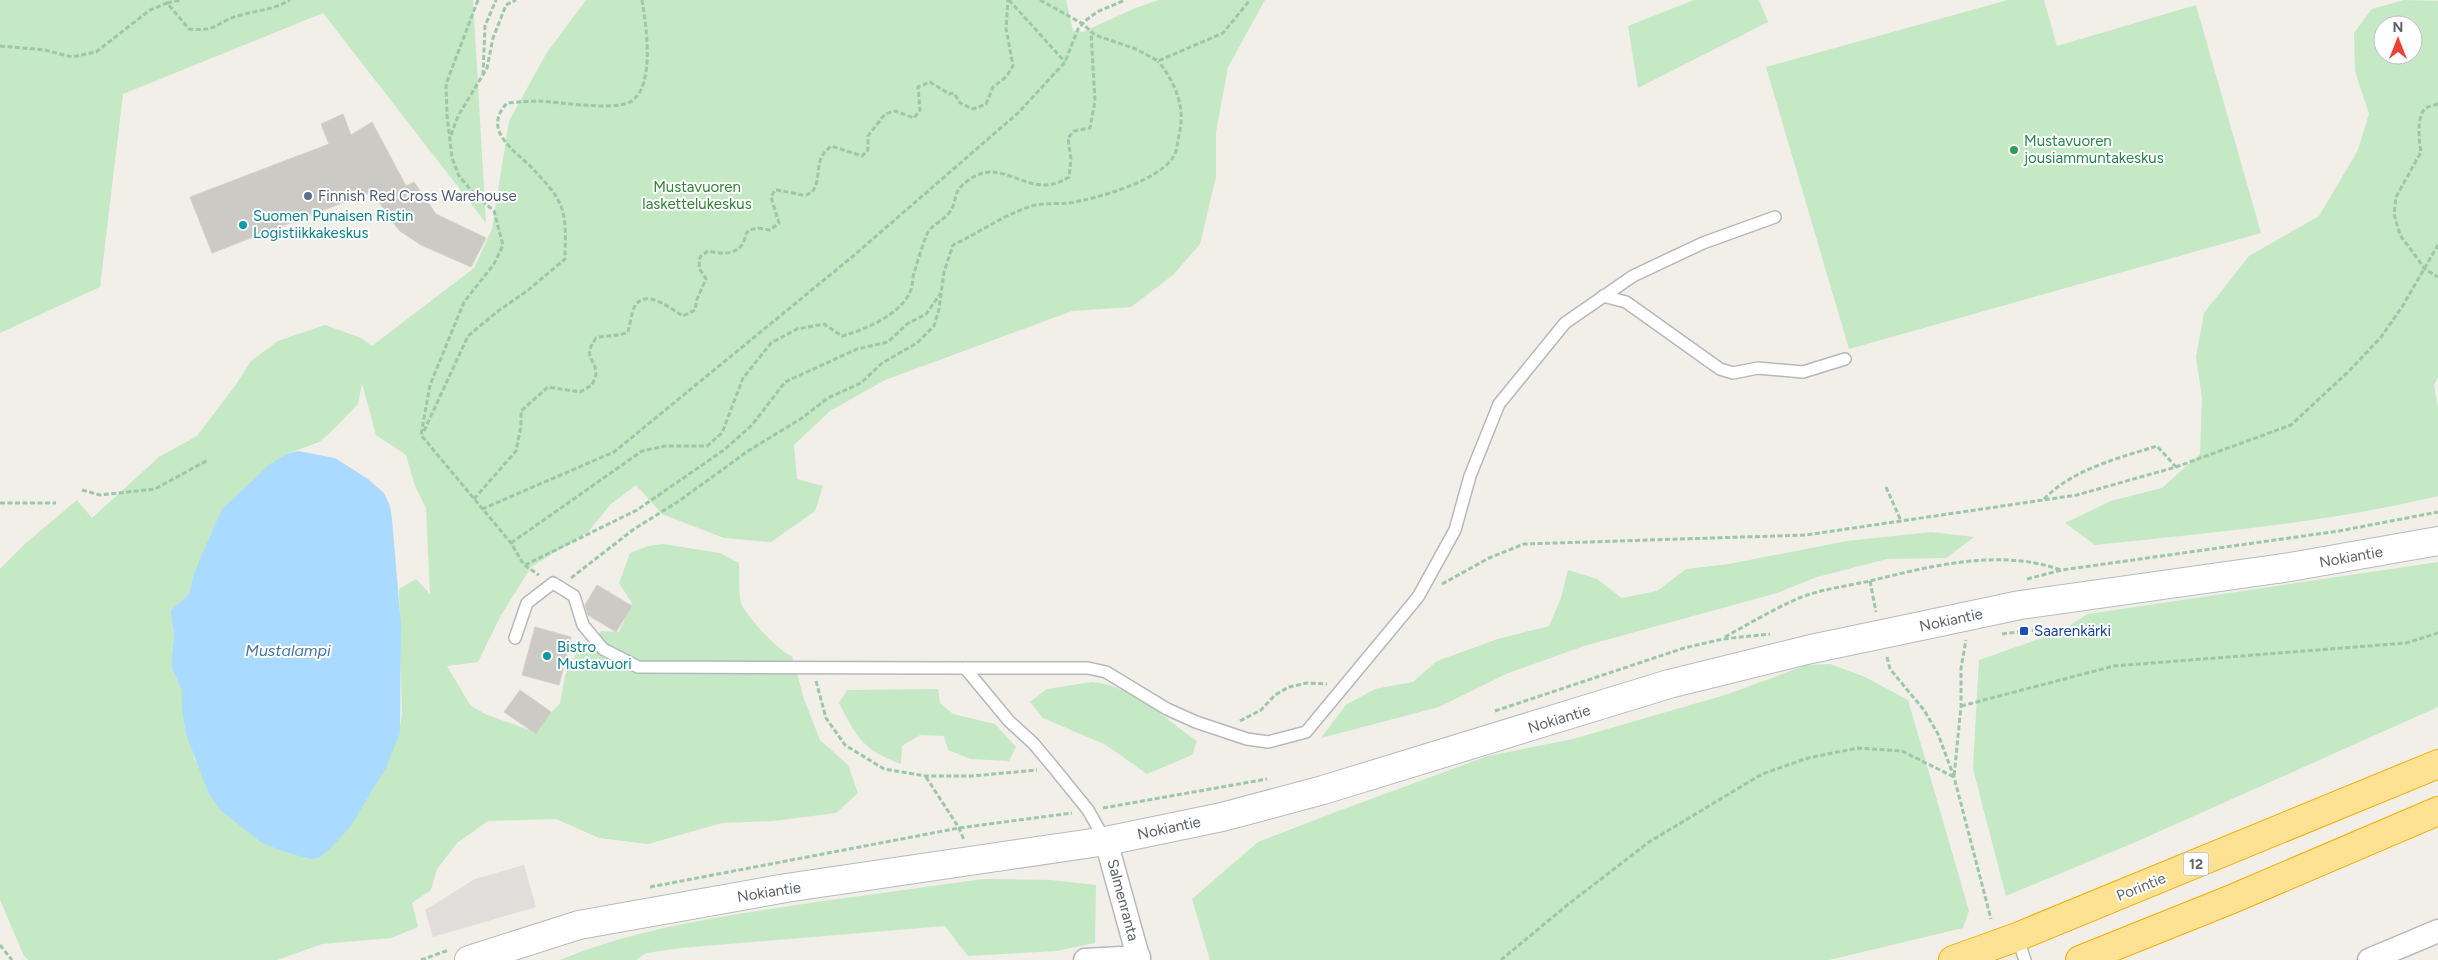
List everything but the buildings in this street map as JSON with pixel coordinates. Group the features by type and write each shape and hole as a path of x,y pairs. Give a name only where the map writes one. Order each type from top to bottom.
{"highway":[{"name":"Porintie","path":"1953,960 2021,948 2438,764"},
{"path":"2080,960 2232,899 2438,811"}],"main road":[{"name":"Nokiantie","path":"469,960 579,925 786,888 1106,841 1222,817 1323,790 1669,684 1810,649 2020,605 2290,567 2438,541"},
{"name":"Nokiantie","path":"510,960 682,906"}],"street":[{"name":"Salmenranta","path":"1106,841 1139,959"},
{"path":"2369,960 2438,930"},
{"path":"1085,960 1139,959"}],"lane":[{"path":"515,638 527,603 549,582 574,596 583,626 603,649 638,667 1088,668 1106,672 1167,708 1222,731 1247,739 1268,742 1306,732 1418,598 1454,530 1470,476 1499,404 1565,323 1633,276 1703,243 1775,217"},
{"path":"1604,296 1626,302 1720,369 1733,373 1758,368 1803,372 1845,359"},
{"path":"965,668 1009,721 1033,743 1054,768 1088,810 1106,841"}],"path":[{"path":"0,46 45,50 72,57 96,52 150,10 180,0"},
{"path":"167,3 189,29 207,31 240,15 272,10 290,0"},
{"path":"478,0 446,84 452,158 458,176 494,211 503,245 494,264 464,302 430,384 421,436 511,543 524,565 549,582 573,578 634,529 679,501 748,451 802,418 828,398 861,383 882,363 917,343 934,326 942,293 944,272 953,245 1013,212 1038,205 1071,203 1133,184 1159,170 1174,155 1181,127 1179,97 1170,77 1158,61 1092,32 1083,24 1040,0"},
{"path":"483,77 485,26 496,0"},
{"path":"450,136 458,116 487,68 497,24 506,5 516,0"},
{"path":"421,436 468,336 565,259 565,222 558,199 535,170 515,154 502,137 498,124 501,110 507,102 536,101 607,106 630,102 640,90 646,77 646,20 642,0"},
{"path":"474,499 516,451 521,426 521,411 533,398 548,387 580,392 592,386 596,373 589,358 590,346 596,338 609,334 618,336 628,332 635,306 643,300 657,299 683,316 695,310 697,299 706,279 699,268 700,257 708,251 721,254 730,253 740,246 749,230 758,228 770,230 778,224 771,197 775,190 790,191 799,195 812,192 816,187 817,169 821,155 831,146 862,156 868,150 867,140 871,130 885,114 895,111 914,118 920,110 918,87 930,82 949,94 954,93 960,102 973,109 986,104 993,87 1006,77 1012,66 1006,28 1009,0"},
{"path":"1009,0 1065,62"},
{"path":"482,509 614,452 866,244 1018,113 1065,62 1078,29 1097,12 1125,0"},
{"path":"1158,61 1223,33 1250,0"},
{"path":"511,543 642,451 665,446 707,446 722,433 743,378 771,343 797,330 824,324 842,336 865,330 896,309 910,292 928,231 948,214 956,190 970,179 985,171 1001,172 1016,180 1044,186 1060,183 1069,177 1071,159 1068,138 1074,132 1090,128 1095,101 1092,32"},
{"path":"2438,104 2426,108 2422,113 2418,138 2421,152 2396,197 2394,214 2400,235 2425,269 2438,277"},
{"path":"1418,598 1489,558 1524,544 1806,535 2077,495 2176,467 2291,425 2350,370 2381,337 2425,269 2438,245"},
{"path":"524,565 637,510 724,450 752,425 785,382 858,348 888,342 907,324 926,314 942,293"},
{"path":"2044,499 2054,489 2101,464 2157,446 2176,467"},
{"path":"82,490 100,495 155,489 208,460"},
{"path":"1886,487 1901,521"},
{"path":"0,503 56,503"},
{"path":"1492,712 1684,648 1723,639 1771,611 1801,597 1896,573 1970,562 2014,559 2041,563 2062,570"},
{"path":"1870,581 1876,613"},
{"path":"1961,706 2114,666 2406,643 2438,633"},
{"path":"1722,648 1723,639"},
{"path":"1954,777 1961,706 1961,668 1964,640"},
{"path":"1684,648 1686,653"},
{"path":"1884,650 1890,669 1924,710 1938,734 1954,777 1991,919"},
{"path":"814,668 826,718 845,744 884,769 926,776 972,776 1054,768"},
{"path":"1222,731 1261,710 1275,694 1288,687 1307,683"},
{"path":"1501,960 1566,906 1649,842 1762,774 1808,758 1858,748 1902,751 1954,777"},
{"path":"926,776 959,828 964,840"},
{"path":"1088,810 1273,778"},
{"path":"0,944 12,960"}],"shaded area":[{"path":"524,865 536,907 433,937 425,910 475,879"}],"green space":[{"path":"0,0 473,0 486,223 323,13 123,94 100,287 0,333"},
{"name":"Mustavuoren laskettelukeskus","path":"586,0 1066,0 1073,31 1083,32 1133,9 1159,0 1265,0 1228,67 1216,132 1216,177 1200,244 1173,275 1131,307 1072,311 885,380 830,411 794,445 797,479 823,486 815,511 771,542 724,538 662,514 636,485 611,504 588,532 531,567 500,617 478,662 447,666 470,705 485,714 532,731 560,704 565,676 580,646 592,643 601,631 619,632 632,603 619,583 630,553 648,546 663,544 720,553 739,563 740,599 744,609 771,641 792,656 804,699 820,740 848,765 858,793 836,813 773,821 722,823 648,844 599,838 556,819 488,821 457,843 437,869 431,890 412,903 418,927 391,938 322,944 277,960 28,960 24,956 0,900 0,569 26,543 77,500 92,518 159,457 197,436 235,386 251,361 278,341 325,325 361,338 372,346 474,268 492,229 509,121 546,54","holes":["362,383 376,435 406,455 415,486 426,508 430,594 416,579 399,589 402,714 395,746 381,775 370,794 195,761 182,711 182,691 171,666 174,634 170,611 189,594 194,573 204,553 287,454 319,442 329,434 358,404"]},
{"path":"1694,0 1759,0 1768,22 1638,88 1628,26"},
{"name":"Mustavuoren jousiammuntakeskus","path":"2008,0 2044,0 2057,46 2196,5 2261,233 1849,349 1766,67"},
{"path":"2404,0 2438,1 2438,377 2434,385 2438,408 2438,496 2310,520 2095,545 2065,523 2111,501 2162,488 2200,454 2202,398 2196,357 2204,313 2249,256 2319,216 2358,150 2369,114 2355,71 2354,33 2372,9"},
{"path":"1931,532 1974,537 1946,558 1887,559 1817,577 1777,593 1584,646 1506,674 1439,707 1321,738 1346,705 1375,689 1413,682 1437,661 1498,639 1549,626 1561,598 1568,570 1597,579 1622,598 1657,591 1686,569 1729,564 1847,541"},
{"path":"2438,562 2438,707 2138,841 2006,896 1973,769 1979,660 2059,632 2088,614"},
{"path":"1830,664 1865,677 1908,700 1969,911 1963,928 1829,960 1210,960 1192,899 1258,842 1488,756 1573,739 1725,695 1807,665"},
{"path":"1092,682 1107,684 1121,689 1148,704 1197,741 1192,755 1147,774 1106,745 1043,718 1030,702 1047,689"},
{"path":"938,689 940,703 953,714 995,724 1016,747 1009,761 971,759 948,750 944,736 920,735 902,746 901,764 869,748 851,726 839,703 847,690"},
{"path":"984,879 1051,880 1096,885 1095,943 1056,951 968,956 945,926 681,948 646,953 636,960 560,960 637,934 690,923 743,913"}],"water":[{"name":"Mustalampi","path":"298,451 335,458 368,479 384,493 390,506 392,519 401,626 400,733 386,768 350,827 319,858 311,859 262,843 220,810 208,792 187,737 182,711 182,691 171,666 174,634 170,611 189,594 194,573 222,509 270,464 287,454"}],"place":[{"name":"Mustavuoren jousiammuntakeskus","path":"2014,150"},
{"name":"Finnish Red Cross Warehouse","path":"308,196"},
{"name":"Suomen Punaisen Ristin Logistiikkakeskus","path":"243,225"},
{"name":"Saarenkärki","path":"2024,631"},
{"name":"Bistro Mustavuori","path":"547,656"}]}
